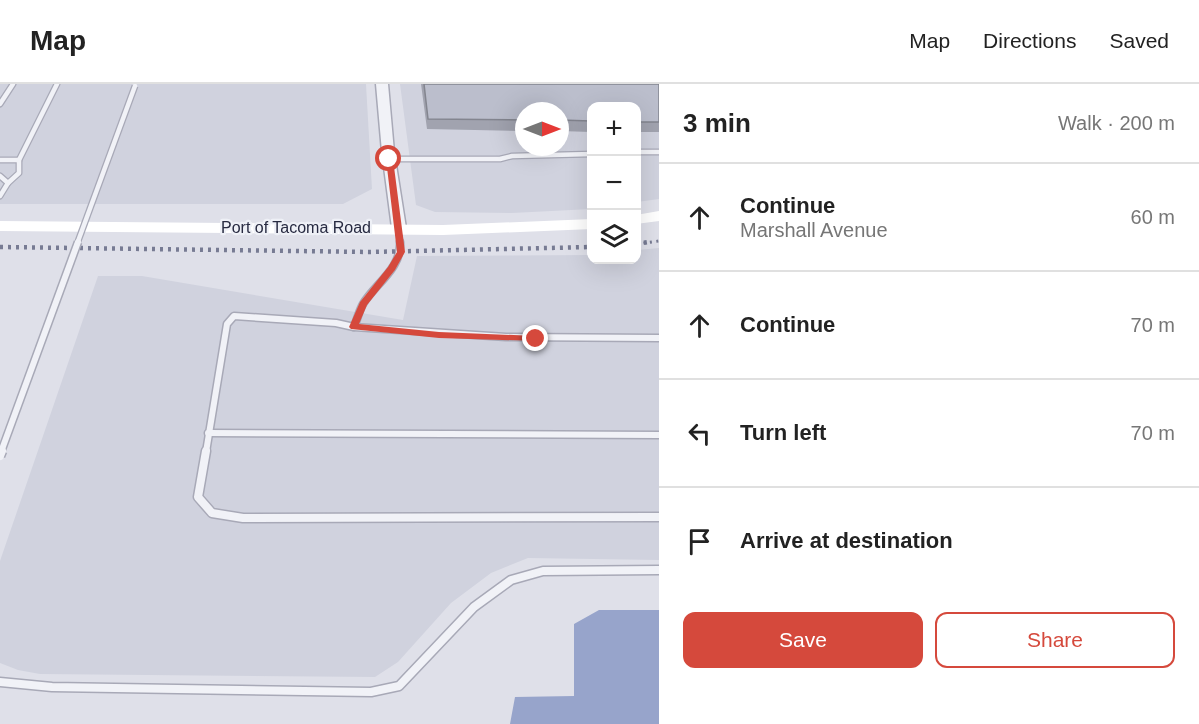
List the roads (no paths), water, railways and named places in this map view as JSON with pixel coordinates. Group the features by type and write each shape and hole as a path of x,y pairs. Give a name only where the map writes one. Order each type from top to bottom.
{"main road":[{"path":"641,219 659,216"},
{"name":"Port of Tacoma Road","path":"0,226 501,229 587,224"}],"street":[{"path":"382,84 389,159 399,228"}],"lane":[{"path":"0,104 13,84"},
{"path":"0,196 8,183 19,173 19,160 57,84"},
{"path":"0,456 135,85"},
{"path":"641,152 659,152"},
{"path":"389,159 500,159 512,156 587,154"},
{"path":"0,160 19,160"},
{"path":"0,176 8,183"},
{"path":"354,327 363,304 392,268 401,252 399,228"},
{"path":"659,338 536,339 439,335 354,327 336,323 234,316 227,324 198,497 212,513 243,518 659,517"},
{"path":"208,433 659,435"},
{"path":"0,682 52,687 371,692 399,686 474,607 510,580 543,571 659,570"}],"water":[{"path":"599,610 659,610 659,724 510,724 515,697 574,696 574,624"}],"railway":[{"path":"641,243 659,241"},
{"path":"641,243 648,242"},
{"path":"0,247 370,252 587,247"}]}
